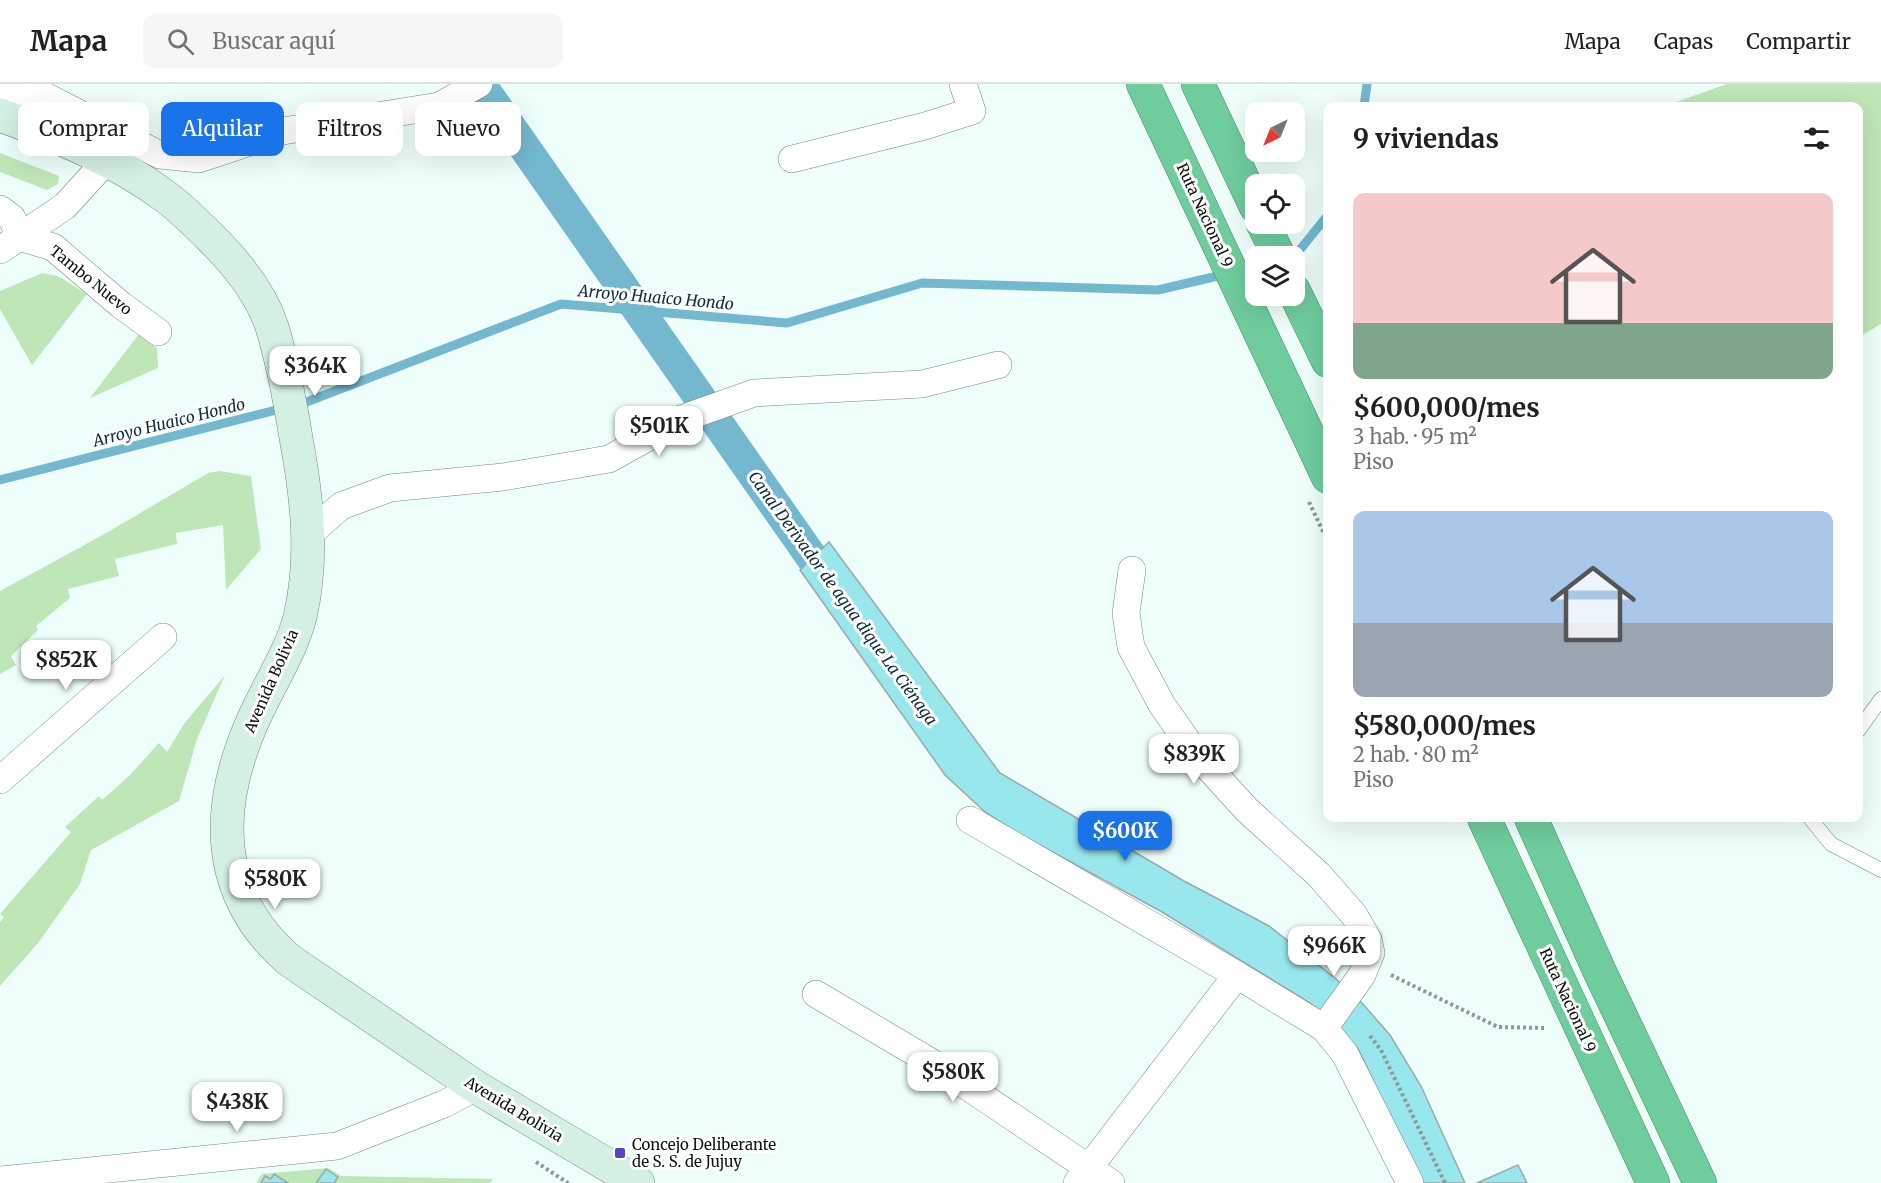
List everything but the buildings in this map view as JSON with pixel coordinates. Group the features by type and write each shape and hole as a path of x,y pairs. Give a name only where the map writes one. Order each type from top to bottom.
{"highway":[{"path":"1198,84 1245,184"},
{"name":"Ruta Nacional 9","path":"1148,93 1323,466"},
{"path":"1301,306 1323,351"},
{"name":"Ruta Nacional 9","path":"1486,822 1653,1183"},
{"path":"1533,822 1599,970 1700,1183"}],"street":[{"path":"0,98 25,90 45,96 160,155 199,159 283,131 439,106 479,84"},
{"path":"792,159 925,126 972,111 963,84"},
{"name":"Avenida Bolivia","path":"0,115 106,161 168,198 235,263 253,287 271,326 290,402 304,479 309,534 300,618 243,744 230,795 227,834 236,884 255,925 289,960 476,1087 638,1183"},
{"path":"10,243 65,206 106,161"},
{"path":"0,209 12,218 10,243"},
{"name":"Tambo Nuevo","path":"10,243 53,247 121,305 158,332"},
{"path":"309,534 340,506 390,488 503,477 609,459 681,419 754,393 922,384 999,365"},
{"path":"1132,570 1126,613 1131,647 1162,705 1197,754 1247,810 1319,875 1354,915 1368,939 1371,953 1362,975 1324,1028"},
{"path":"0,780 163,637"},
{"path":"970,820 1324,1028 1345,1054 1410,1183"},
{"path":"1083,1175 1237,975"},
{"path":"816,994 931,1062 1083,1175 1111,1183"},
{"path":"0,1180 337,1146 444,1104 476,1087"},
{"path":"181,1183 196,1159"}],"lane":[{"path":"1863,724 1881,699"},
{"path":"1813,822 1832,844 1881,870"}],"path":[{"path":"1362,975 1383,971 1498,1027 1546,1028"},
{"path":"1344,1003 1381,1050 1445,1183"}],"green space":[{"path":"1727,84 1881,84 1881,324 1863,335 1863,102 1676,102"},
{"path":"0,153 59,176 58,184 47,190 0,172"},
{"path":"42,273 58,276 87,294 32,365 0,309 0,291"},
{"path":"139,334 157,348 158,368 90,398"},
{"path":"219,471 251,476 261,549 226,590 223,525 176,533 177,544 115,559 119,576 68,589 70,598 36,626 38,630 11,656 16,665 0,674 0,591 108,532 208,473"},
{"path":"225,675 197,739 179,801 91,850 80,884 38,943 0,986 0,922 4,917 0,914 71,832 65,827 99,796 102,800 129,776 159,743 167,752 184,724"},
{"path":"328,1168 341,1176 493,1179 490,1183 256,1183 262,1174"}],"waterway":[{"name":"Canal Derivador de agua dique La Ciénaga","path":"480,84 836,592"},
{"name":"Arroyo Huaico Hondo","path":"1365,102 1367,84"},
{"name":"Arroyo Huaico Hondo","path":"1303,246 1323,221"},
{"name":"Arroyo Huaico Hondo","path":"0,480 304,403 561,304 787,323 922,283 1158,290 1245,270"}],"place":[{"name":"Concejo Deliberante de S. S. de Jujuy","path":"620,1153"}]}
